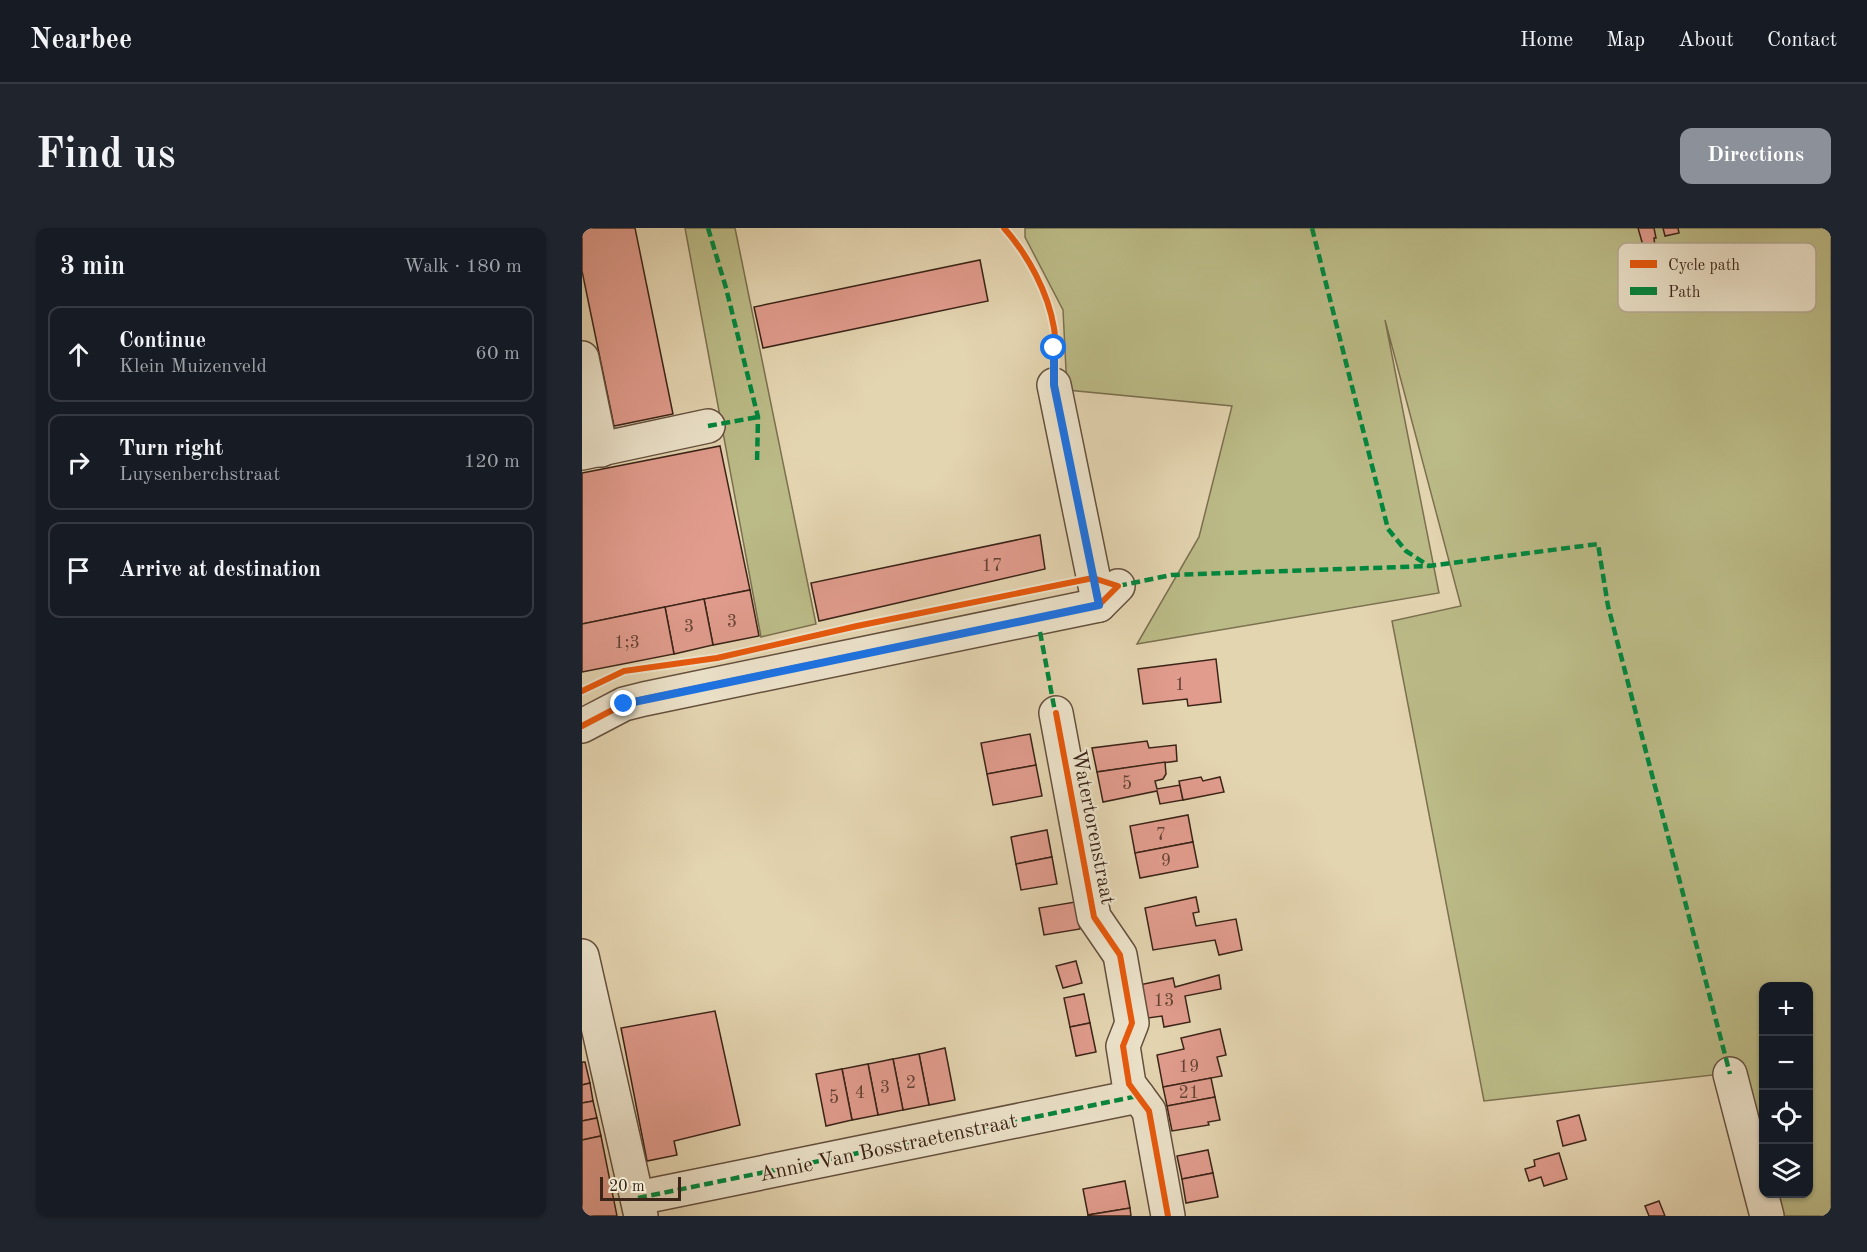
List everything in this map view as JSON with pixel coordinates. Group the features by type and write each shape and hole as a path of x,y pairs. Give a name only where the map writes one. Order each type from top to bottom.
{"street":[{"path":"582,358 592,451 708,426"},
{"path":"582,726 624,704 644,699 1108,595 1054,385"},
{"name":"Watertorenstraat","path":"1056,713 1094,916 1120,955 1132,1023 1123,1046 1129,1084 1149,1111 1168,1216"},
{"path":"582,956 639,1207"},
{"path":"1730,1074 1767,1216"},
{"name":"Annie Van Bosstraetenstraat","path":"639,1207 1138,1096"}],"green space":[{"path":"685,228 735,228 816,624 761,637"},
{"path":"1025,228 1831,228 1831,1216 1763,1216 1730,1073 1484,1101 1392,621 1461,606 1385,320 1439,593 1137,644 1199,537 1232,406 1067,390 1063,310 1025,237"}],"building":[{"path":"582,228 635,228 673,414 614,426 582,271"},
{"path":"1638,228 1654,228 1655,243 1642,243"},
{"path":"1663,228 1678,228 1679,233 1665,236"},
{"path":"980,260 988,301 763,348 754,307"},
{"path":"720,446 750,590 582,624 582,473"},
{"path":"1040,535 1045,569 819,621 811,583"},
{"path":"750,590 759,636 713,645 704,599"},
{"path":"704,599 713,645 674,654 665,607"},
{"path":"665,607 674,654 582,672 582,624"},
{"path":"1216,659 1221,702 1188,706 1187,699 1143,704 1138,669"},
{"path":"1030,734 1036,765 987,774 981,743"},
{"path":"1147,741 1149,748 1176,745 1177,761 1097,772 1092,748"},
{"path":"1165,762 1166,774 1163,779 1155,781 1157,789 1180,785 1183,800 1160,804 1157,791 1103,802 1097,772"},
{"path":"1036,765 1042,796 993,805 987,774"},
{"path":"1201,777 1203,781 1220,777 1224,792 1183,800 1179,781"},
{"path":"1188,815 1193,842 1135,853 1130,826"},
{"path":"1047,830 1052,857 1016,864 1011,837"},
{"path":"1193,842 1198,867 1140,878 1135,853"},
{"path":"1052,857 1057,884 1021,890 1016,864"},
{"path":"1196,897 1199,912 1193,913 1196,926 1236,919 1242,950 1219,955 1215,940 1153,950 1145,908"},
{"path":"1075,902 1080,929 1044,935 1039,908"},
{"path":"1076,961 1082,983 1063,988 1056,966"},
{"path":"1219,975 1221,989 1185,996 1190,1022 1164,1027 1162,1016 1148,1018 1139,985 1173,978 1175,987"},
{"path":"1084,994 1090,1023 1070,1027 1064,998"},
{"path":"715,1011 740,1125 674,1141 677,1155 647,1161 621,1028"},
{"path":"1090,1023 1096,1052 1076,1056 1070,1027"},
{"path":"1220,1029 1226,1055 1217,1057 1222,1076 1163,1087 1157,1055 1184,1049 1181,1038"},
{"path":"945,1048 955,1100 929,1105 919,1054"},
{"path":"919,1054 929,1105 903,1110 893,1059"},
{"path":"893,1059 903,1110 878,1115 868,1064"},
{"path":"582,1062 585,1062 590,1083 582,1085"},
{"path":"868,1064 878,1115 852,1120 842,1069"},
{"path":"842,1069 852,1120 826,1126 816,1074"},
{"path":"1211,1078 1215,1097 1167,1106 1163,1087"},
{"path":"590,1083 593,1101 582,1103 582,1085"},
{"path":"1215,1097 1220,1120 1208,1122 1209,1125 1172,1131 1167,1106"},
{"path":"593,1101 597,1118 582,1121 582,1103"},
{"path":"1579,1115 1586,1140 1563,1146 1557,1121"},
{"path":"597,1118 601,1136 582,1140 582,1121"},
{"path":"601,1136 617,1216 582,1216 582,1140"},
{"path":"1208,1150 1213,1173 1182,1179 1177,1156"},
{"path":"1559,1153 1567,1179 1544,1186 1541,1177 1529,1181 1525,1169 1535,1166 1534,1160"},
{"path":"1213,1173 1218,1197 1186,1203 1182,1179"},
{"path":"1125,1181 1130,1208 1088,1215 1083,1189"},
{"path":"1659,1201 1665,1216 1649,1216 1645,1206"},
{"path":"1130,1208 1131,1216 1088,1216 1088,1215"}],"marked path":[{"path":"708,228 726,288 758,417 757,463"},
{"path":"1312,228 1388,529 1406,551 1429,566"},
{"path":"708,426 758,417"},
{"path":"1118,586 1171,575 1429,566 1598,544 1608,606 1730,1074"},
{"path":"1040,632 1056,717"},
{"path":"638,1198 1138,1096"}],"cycle path":[{"path":"1004,228 1029,262 1047,301 1055,335 1054,385"},
{"path":"582,691 624,671 717,658 857,626 1093,578 1118,586 1099,605 644,699 624,704 582,726"},
{"path":"1056,713 1094,917 1120,955 1132,1023 1123,1046 1129,1084 1149,1111 1168,1216"}],"route":[{"path":"624,704 1099,605 1054,385 1054,348"}]}
